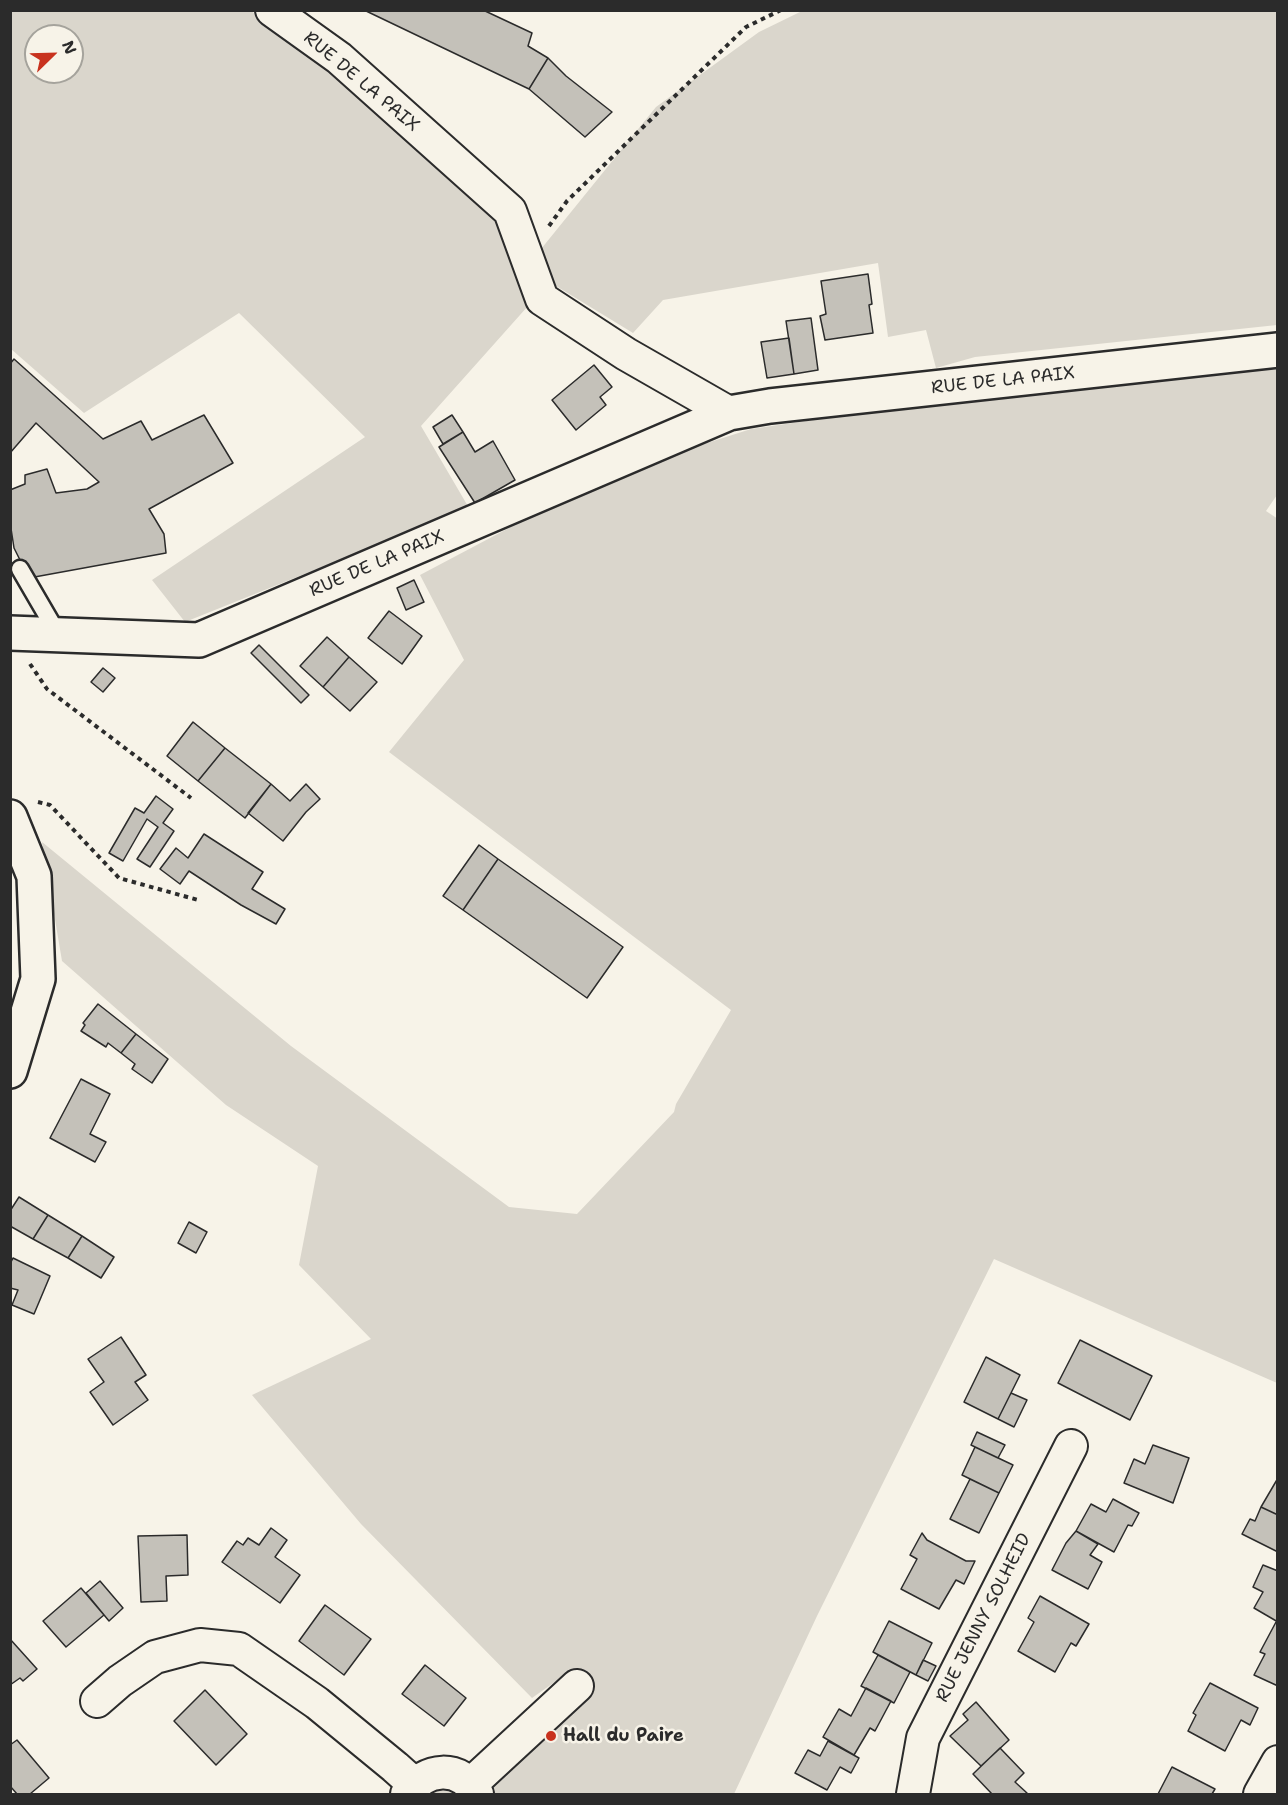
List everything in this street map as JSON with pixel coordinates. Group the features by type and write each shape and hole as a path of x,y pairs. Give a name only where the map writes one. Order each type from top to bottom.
{"street":[{"name":"RUE DE LA PAIX","path":"272,10 339,58 510,211 542,299 626,354 729,413"},
{"name":"RUE DE LA PAIX","path":"10,633 199,640 729,413 770,406 1278,351"},
{"path":"10,1071 38,979 34,876 20,809"},
{"name":"RUE JENNY SOLHEID","path":"913,1794 922,1738 1071,1446"},
{"path":"98,1701 120,1680 155,1656 200,1645 239,1649 318,1703 395,1767 411,1789 424,1777 436,1773 448,1773 459,1776 474,1789 577,1686"},
{"path":"1260,1794 1278,1762"}],"lane":[{"path":"20,569 59,636"}],"path":[{"path":"527,256 567,201 746,27 781,10"},
{"path":"29,663 47,689 191,798"},
{"path":"20,809 50,805 119,878 198,900"}],"shaded area":[{"path":"11,11 251,11 307,49 459,183 506,234 528,306 421,426 469,508 185,622 152,580 365,437 239,313 84,413 11,349"},
{"path":"802,11 1277,11 1277,325 975,357 936,368 926,330 888,337 878,263 663,300 633,333 543,278 537,254 656,107 759,32"},
{"path":"1277,363 1277,495 1266,511 1278,519 1277,1383 994,1259 817,1616 734,1794 392,1794 410,1771 449,1757 473,1762 587,1697 566,1674 532,1698 361,1524 252,1395 371,1339 299,1265 318,1166 226,1105 62,961 42,842 291,1046 509,1207 577,1214 674,1112 676,1104 731,1010 389,752 464,660 420,575 613,473 751,429 1006,392"}],"building":[{"path":"364,10 483,10 532,33 528,46 548,58 529,89"},
{"path":"548,58 566,76 612,112 585,137 529,89"},
{"path":"868,274 873,333 825,340 820,316 826,314 821,281"},
{"path":"811,318 818,370 794,374 786,321"},
{"path":"789,338 794,374 767,378 761,342"},
{"path":"14,359 103,439 141,421 152,440 204,415 233,463 149,509 164,534 166,553 29,578 14,548 10,522 10,490 25,484 25,475 47,469 56,493 87,489 99,482 36,423 10,453 10,364"},
{"path":"594,365 612,387 600,397 606,405 576,430 552,400"},
{"path":"452,415 463,432 443,444 433,427"},
{"path":"463,432 475,452 493,441 515,480 475,503 439,447"},
{"path":"414,580 424,602 406,610 397,588"},
{"path":"389,611 422,636 402,664 368,638"},
{"path":"327,637 349,657 323,687 300,666"},
{"path":"259,645 309,695 301,703 251,653"},
{"path":"349,657 377,682 350,711 323,687"},
{"path":"103,668 115,678 103,692 91,682"},
{"path":"193,722 225,748 198,781 167,756"},
{"path":"225,748 271,784 245,818 198,781"},
{"path":"271,784 290,801 306,784 320,799 306,812 283,841 248,813"},
{"path":"156,796 173,809 163,823 174,831 150,867 137,859 158,827 147,819 123,861 109,853 135,808 144,813"},
{"path":"204,834 263,872 252,889 285,909 276,924 241,905 189,871 180,884 160,869 176,848 188,858"},
{"path":"479,845 498,859 463,910 443,896"},
{"path":"498,859 623,947 587,998 463,910"},
{"path":"98,1004 136,1034 121,1053 108,1043 106,1047 81,1031 85,1025 83,1023"},
{"path":"136,1034 168,1059 152,1083 132,1069 135,1064 121,1053"},
{"path":"81,1079 110,1094 90,1134 106,1142 95,1162 50,1138"},
{"path":"19,1197 48,1215 33,1239 10,1226 10,1211"},
{"path":"48,1215 82,1236 68,1258 33,1239"},
{"path":"189,1222 207,1232 196,1253 178,1243"},
{"path":"82,1236 114,1257 101,1278 68,1258"},
{"path":"13,1258 50,1276 34,1314 12,1305 18,1290 10,1288 10,1264"},
{"path":"121,1337 146,1375 135,1382 148,1400 113,1425 90,1392 104,1382 88,1359"},
{"path":"1080,1340 1152,1376 1130,1420 1058,1383"},
{"path":"986,1357 1020,1375 998,1419 964,1402"},
{"path":"1011,1393 1027,1400 1014,1427 998,1419"},
{"path":"977,1432 1005,1445 998,1458 971,1445"},
{"path":"1153,1445 1189,1458 1173,1503 1124,1483 1134,1459 1145,1464"},
{"path":"975,1447 1013,1465 999,1493 962,1475"},
{"path":"1278,1478 1278,1515 1261,1507"},
{"path":"970,1479 999,1493 979,1533 950,1519"},
{"path":"1113,1499 1139,1513 1132,1526 1128,1525 1114,1552 1076,1531 1091,1504 1106,1512"},
{"path":"1261,1507 1278,1515 1278,1552 1242,1534 1250,1519 1255,1521"},
{"path":"271,1528 287,1540 275,1557 300,1575 280,1603 222,1562 237,1541 243,1545 248,1538 259,1545"},
{"path":"1076,1531 1098,1544 1090,1555 1102,1562 1088,1589 1052,1570 1066,1543"},
{"path":"922,1533 927,1540 966,1561 975,1561 964,1584 956,1580 939,1609 901,1589 917,1559 910,1555"},
{"path":"187,1535 188,1575 166,1576 167,1601 141,1602 138,1536"},
{"path":"1263,1565 1278,1571 1278,1622 1254,1608 1263,1592 1253,1587"},
{"path":"100,1581 123,1608 109,1621 86,1593"},
{"path":"81,1588 104,1615 66,1647 43,1621"},
{"path":"1040,1596 1089,1624 1076,1646 1071,1643 1055,1672 1018,1651 1034,1622 1028,1618"},
{"path":"325,1605 371,1639 344,1675 299,1641"},
{"path":"889,1621 932,1643 916,1675 873,1652"},
{"path":"1278,1622 1278,1686 1254,1675 1265,1654 1260,1652"},
{"path":"10,1639 37,1669 23,1681 20,1678 10,1685"},
{"path":"878,1655 910,1672 894,1703 861,1686"},
{"path":"923,1660 936,1666 928,1681 916,1675"},
{"path":"425,1665 466,1698 444,1726 402,1694"},
{"path":"1210,1683 1258,1708 1250,1725 1241,1720 1225,1751 1188,1731 1196,1715 1193,1713"},
{"path":"866,1688 891,1701 875,1731 870,1728 854,1755 823,1737 839,1709 851,1716"},
{"path":"205,1690 247,1734 216,1765 174,1721"},
{"path":"976,1702 1009,1740 981,1766 950,1736 968,1720 963,1714"},
{"path":"17,1740 49,1778 30,1794 17,1794 10,1786 10,1745"},
{"path":"828,1741 859,1758 851,1773 840,1767 827,1790 795,1773 808,1750 820,1756"},
{"path":"1000,1748 1024,1773 1015,1782 1027,1793 992,1794 973,1774"},
{"path":"1172,1767 1215,1789 1212,1794 1158,1794"}],"place":[{"name":"Hall du Paire","path":"551,1736"}]}
